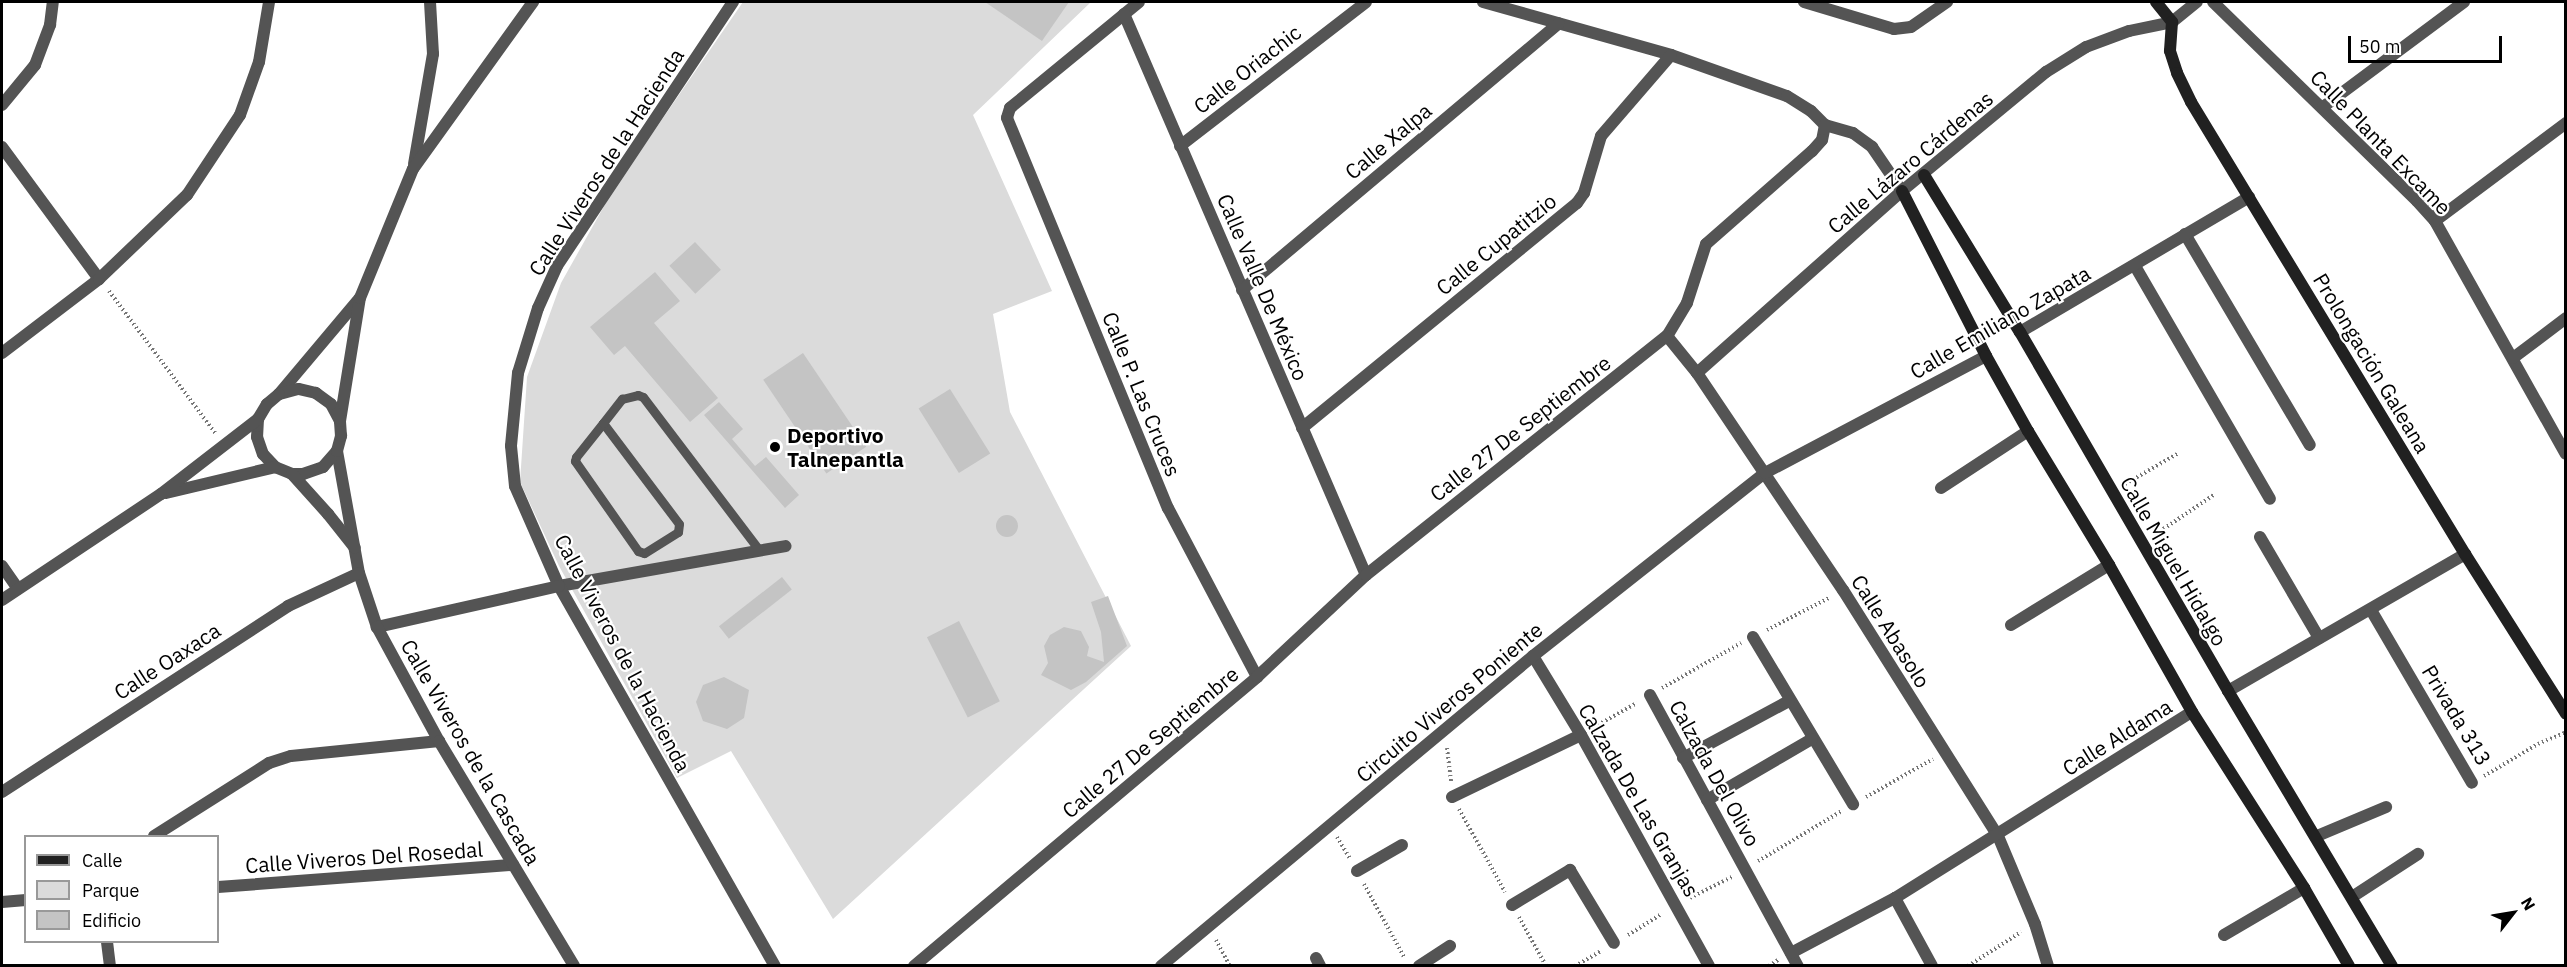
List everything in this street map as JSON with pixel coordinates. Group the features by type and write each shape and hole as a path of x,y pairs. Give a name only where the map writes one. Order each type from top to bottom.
{"main road":[{"path":"2156,2 2172,22"},
{"name":"Prolongación Galeana","path":"2172,22 2170,51 2177,74 2465,554 2565,714"},
{"name":"Calle Miguel Hidalgo","path":"1924,175 2020,332 2111,492 2392,966"},
{"path":"1902,191 1986,356 2028,431 2109,565 2192,712 2304,888 2349,966"}],"street":[{"path":"2,105 35,65 50,25 53,2"},
{"path":"2,353 99,279 187,195 240,115 259,62 269,2"},
{"path":"258,419 257,437 263,454 275,467 292,474 303,474 323,467 337,451 360,298 413,169 433,54 430,2"},
{"path":"413,169 533,2"},
{"name":"Calle Viveros de la Hacienda","path":"733,2 556,266 538,308 518,373 511,446 515,486 559,586 775,966"},
{"path":"1124,14 1139,2"},
{"name":"Calle Oriachic","path":"1180,146 1366,2"},
{"path":"1483,2 1671,55 1787,96 1811,111 1825,125 1853,133 1872,147 1902,191"},
{"path":"1804,2 1894,29 1911,27 1947,2"},
{"path":"2172,22 2197,2"},
{"name":"Calle Planta Excame","path":"2213,2 2323,107 2435,221 2565,454"},
{"path":"2323,107 2464,2"},
{"name":"Calle P. Las Cruces","path":"1124,14 1010,108 1006,118 1168,508 1257,677"},
{"name":"Calle Valle De México","path":"1124,14 1366,575"},
{"name":"Calle Lázaro Cárdenas","path":"1697,373 1902,191 2046,72 2086,47 2129,31 2172,22"},
{"name":"Calle Xalpa","path":"1242,290 1559,23"},
{"name":"Calle Cupatitzio","path":"1302,428 1577,203 1584,193 1601,136 1671,55"},
{"path":"2435,221 2565,123"},
{"name":"Calle 27 De Septiembre","path":"914,966 1257,677 1366,575 1667,336 1687,303 1706,244 1812,151 1822,140 1825,125"},
{"path":"2,147 99,279"},
{"name":"Calle Emiliano Zapata","path":"2020,332 2249,197"},
{"path":"2185,234 2310,445"},
{"path":"2135,266 2270,499"},
{"path":"2,600 162,494 258,419 267,404 279,394 360,298"},
{"path":"2513,358 2565,318"},
{"name":"Calle Abasolo","path":"1667,336 1697,373 1843,590 1998,836 2035,924 2048,966"},
{"name":"Calle Emiliano Zapata","path":"1765,473 1986,356"},
{"path":"279,394 298,389 316,393 331,404 340,421"},
{"path":"1941,488 2028,431"},
{"name":"Calle Viveros de la Cascada","path":"337,451 358,573 377,627 439,741 574,966"},
{"path":"162,494 275,467"},
{"name":"Circuito Viveros Poniente","path":"1161,966 1533,656 1765,473"},
{"path":"292,474 355,548"},
{"path":"2260,537 2319,638"},
{"path":"377,627 559,586 786,546"},
{"path":"2228,690 2465,554"},
{"path":"2011,625 2109,565"},
{"path":"2,566 18,589"},
{"name":"Calle Oaxaca","path":"2,792 288,606 358,573"},
{"name":"Privada 313","path":"2371,610 2472,783"},
{"path":"1753,637 1789,701 1853,804"},
{"name":"Calzada De Las Granjas","path":"1533,656 1581,735 1709,966"},
{"name":"Calzada Del Olivo","path":"1650,695 1798,966"},
{"path":"1683,758 1789,701"},
{"name":"Calle Aldama","path":"1791,953 1895,898 1998,836 2192,712"},
{"path":"1452,797 1581,735"},
{"path":"1707,800 1812,739"},
{"path":"157,835 269,764 291,756 439,741"},
{"path":"2317,836 2386,807"},
{"path":"1356,871 1402,845"},
{"path":"2352,897 2418,854"},
{"name":"Calle Viveros Del Rosedal","path":"219,887 513,865"},
{"path":"1512,905 1570,870 1614,943"},
{"path":"2224,935 2304,888"},
{"path":"1895,898 1932,966"},
{"path":"3,899 24,900"},
{"path":"107,943 110,966"},
{"path":"1419,966 1450,946"}],"lane":[{"path":"603,423 679,524 678,532 644,553 638,551 575,461 603,423 622,399 638,395 643,397 760,551"}],"path":[{"path":"99,279 224,444"},
{"path":"2111,492 2179,453"},
{"path":"2142,543 2214,494"},
{"path":"1581,735 1650,695"},
{"path":"1445,731 1452,797 1546,966"},
{"name":"Privada 313","path":"2472,783 2538,744 2565,732"},
{"path":"1331,826 1409,966"},
{"path":"1968,966 2035,924"},
{"path":"1208,926 1230,966"}],"green space":[{"name":"Deportivo Talnepantla","path":"743,2 1091,2 973,115 1052,291 993,314 1010,412 1131,646 833,919 731,751 677,778 559,566 520,482 527,377 561,283 612,192"}],"building":[{"path":"985,2 1069,2 1042,41"},
{"path":"695,242 721,270 695,294 669,266"},
{"path":"655,272 680,301 654,323 718,398 690,422 625,346 614,355 590,327"},
{"path":"803,353 866,447 826,474 763,380"},
{"path":"950,389 990,453 959,473 919,409"},
{"path":"719,402 743,429 732,439 755,466 766,457 799,495 785,508 704,415"},
{"path":"1007,515 1015,518 1018,526 1015,534 1007,537 999,534 996,526 999,518"},
{"path":"782,577 792,590 729,639 719,626"},
{"path":"1108,596 1127,646 1086,682 1071,690 1041,675 1048,663 1044,646 1050,635 1064,627 1081,631 1089,647 1087,656 1104,662 1101,632 1091,602"},
{"path":"959,621 1000,701 968,718 927,637"},
{"path":"724,677 749,690 744,718 727,729 703,721 696,702 703,685"}],"place":[{"name":"Deportivo Talnepantla","path":"775,447"}]}
